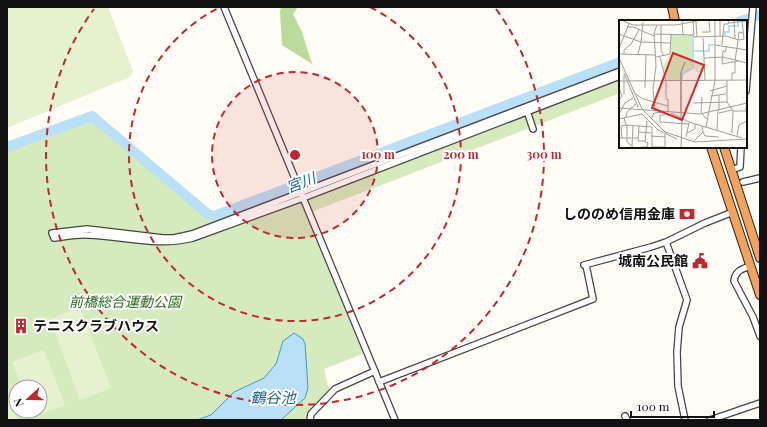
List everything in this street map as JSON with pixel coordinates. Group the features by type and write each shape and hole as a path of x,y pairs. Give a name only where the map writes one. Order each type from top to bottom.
{"highway":[{"path":"672,7 675,20"},
{"path":"711,148 760,295"},
{"path":"724,148 760,258"}],"street":[{"path":"224,7 395,420"},
{"path":"747,70 749,29 753,8"},
{"path":"526,110 619,71"},
{"path":"301,193 199,237 181,241 162,242 87,234 54,238 52,233 87,229 174,238 201,231 301,193 619,76"},
{"path":"526,110 533,129"},
{"path":"731,170 740,167 741,148"},
{"path":"743,182 760,178"},
{"path":"379,382 593,299 584,265 651,248 733,212"},
{"path":"666,242 687,300 679,327 677,352 678,386 685,420"},
{"path":"750,266 740,269 734,281 753,317 760,336"},
{"path":"310,420 311,414 334,389 375,371"},
{"path":"710,420 760,403"}],"green space":[{"path":"7,7 108,7 133,71 130,77 7,128"},
{"path":"281,7 298,7 293,14 302,32 312,64 282,45"},
{"name":"前橋総合運動公園","path":"619,65 619,93 306,214 363,354 324,369 328,386 331,389 310,413 308,420 7,420 7,151 91,118 212,221"},
{"path":"80,307 111,388 80,400 50,319"},
{"path":"44,350 65,405 48,411 48,379 19,379 12,362"},
{"path":"7,393 8,419 17,420 7,420"}],"water":[{"name":"鶴谷池","path":"294,333 303,339 305,344 308,388 305,398 281,420 197,420 211,415 234,392 264,378 276,364 283,341"}],"waterway":[{"name":"宮川","path":"743,20 760,15"},
{"name":"宮川","path":"7,147 92,116 209,215 214,216 619,62"}],"place":[{"name":"しののめ信用金庫","path":"687,214"},
{"name":"城南公民館","path":"700,261"},
{"name":"テニスクラブハウス","path":"21,326"}]}
